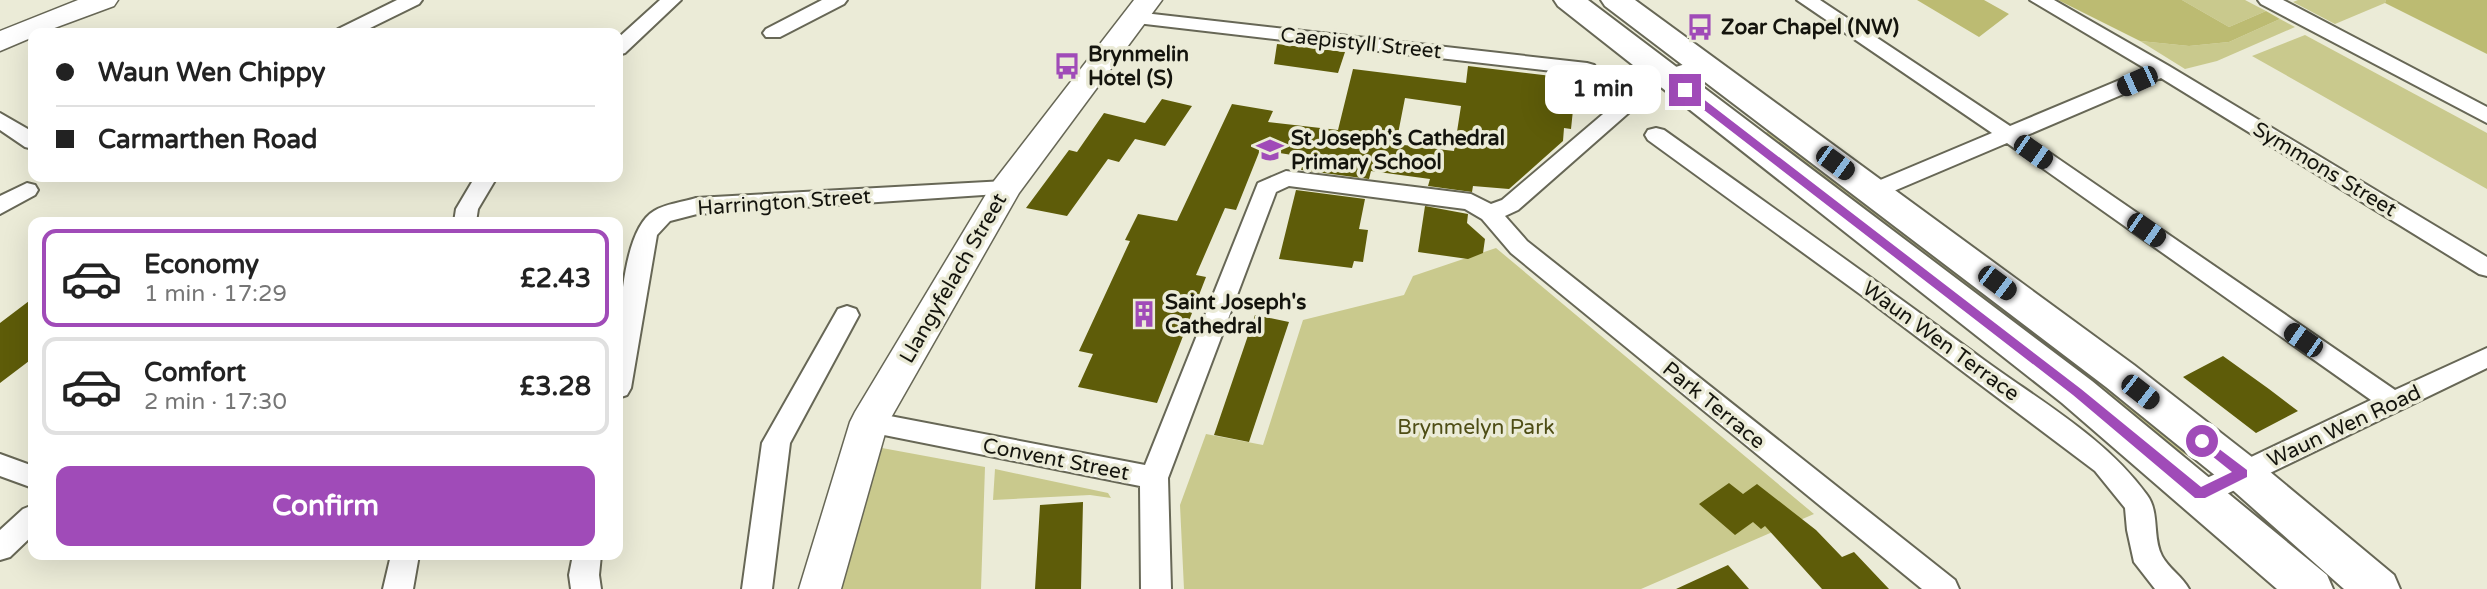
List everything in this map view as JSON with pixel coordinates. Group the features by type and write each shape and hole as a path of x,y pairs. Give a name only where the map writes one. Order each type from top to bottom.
{"main road":[{"path":"29,28 104,0"},
{"path":"1569,0 1874,191 2120,376 2242,473 2377,589"},
{"path":"1616,0 1684,71 2200,494 2304,587"},
{"name":"Llangyfelach Street","path":"820,589 869,422 1005,188 1143,5"},
{"path":"0,42 28,29"}],"street":[{"path":"355,28 412,0"},
{"path":"623,44 671,0"},
{"path":"773,33 806,9 837,0"},
{"path":"1807,0 2011,136 2393,402"},
{"name":"Symmons Street","path":"2040,0 2162,70 2487,268"},
{"path":"2269,0 2487,117"},
{"name":"Caepistyll Street","path":"1143,5 1587,69"},
{"path":"1874,191 2011,136 2162,70"},
{"path":"1490,214 1510,205 1643,90 1684,71"},
{"path":"0,120 28,139"},
{"name":"Waun Wen Terrace","path":"1656,135 1880,296 2105,463 2139,505 2141,530 2149,562 2174,589"},
{"name":"Convent Street","path":"869,422 1154,478 1266,188 1286,178 1471,202 1490,214"},
{"path":"466,217 467,209 483,182"},
{"name":"Harrington Street","path":"623,360 646,232 662,216 696,206 1005,188"},
{"path":"0,206 27,190"},
{"name":"Park Terrace","path":"1490,214 1520,247 1944,589"},
{"path":"757,589 776,443 847,315"},
{"name":"Waun Wen Road","path":"2200,494 2393,402 2481,368"},
{"path":"0,465 28,475"},
{"path":"1154,478 1156,589"},
{"path":"0,548 28,522"},
{"path":"398,589 404,560"},
{"path":"586,560 584,575 586,589"}],"green space":[{"path":"2182,0 2245,0 2266,11 2229,27"},
{"path":"2386,0 2385,3 2335,24 2293,2"},
{"path":"2280,19 2295,27 2217,61 2185,69 2140,41 2189,46 2229,42"},
{"path":"2305,35 2487,133 2487,189 2252,56"},
{"path":"1774,129 2098,371 2201,462 2163,444 1759,136"},
{"name":"Brynmelyn Park","path":"1496,248 1814,514 1641,589 1184,589 1180,505 1206,434 1263,445 1303,320 1404,295 1413,276"},
{"path":"882,448 985,467 981,589 833,589"},
{"path":"995,469 1108,493 1111,498 1090,495 993,500"}],"shaded area":[{"path":"1917,0 1984,0 2009,14 1979,37"},
{"path":"2058,0 2182,0 2229,27 2266,11 2280,19 2229,42 2189,46 2140,41"},
{"path":"2386,0 2487,0 2487,54 2385,3"}],"building":[{"path":"1277,44 1345,52 1338,73 1274,64"},
{"path":"1468,66 1594,81 1593,112 1573,110 1571,129 1564,128 1563,141 1509,189 1473,186 1472,192 1428,186 1430,179 1371,171 1369,179 1301,170 1305,157 1260,150 1236,210 1225,208 1196,275 1206,277 1157,403 1078,387 1093,354 1079,351 1130,241 1125,240 1138,214 1177,221 1232,104 1273,111 1268,122 1338,130 1353,69 1466,83","holes":["1405,98 1461,106 1454,151 1396,144"]},
{"path":"1162,99 1192,106 1165,146 1135,139 1119,162 1108,159 1067,216 1026,208 1069,150 1077,152 1104,113 1145,123"},
{"path":"1296,190 1365,199 1359,229 1368,230 1363,262 1354,261 1352,268 1279,259"},
{"path":"1425,206 1468,214 1467,223 1485,239 1483,253 1468,259 1418,252"},
{"path":"28,302 28,362 0,383 0,323"},
{"path":"1255,315 1289,322 1249,442 1214,435"},
{"path":"2223,356 2298,411 2256,433 2183,377"},
{"path":"1729,483 1743,494 1757,484 1816,530 1842,557 1854,552 1889,589 1822,589 1765,526 1761,529 1753,522 1735,535 1699,504"},
{"path":"1083,502 1081,589 1035,589 1040,505"},
{"path":"1728,565 1749,589 1676,589"}],"place":[{"name":"Zoar Chapel (NW)","path":"1700,27"},
{"name":"Brynmelin Hotel (S)","path":"1067,66"},
{"name":"St Joseph's Cathedral Primary School","path":"1270,150"},
{"name":"Saint Joseph's Cathedral","path":"1144,314"}],"route":[{"path":"1685,90 2077,392 2200,494 2242,473 2202,441"}]}
